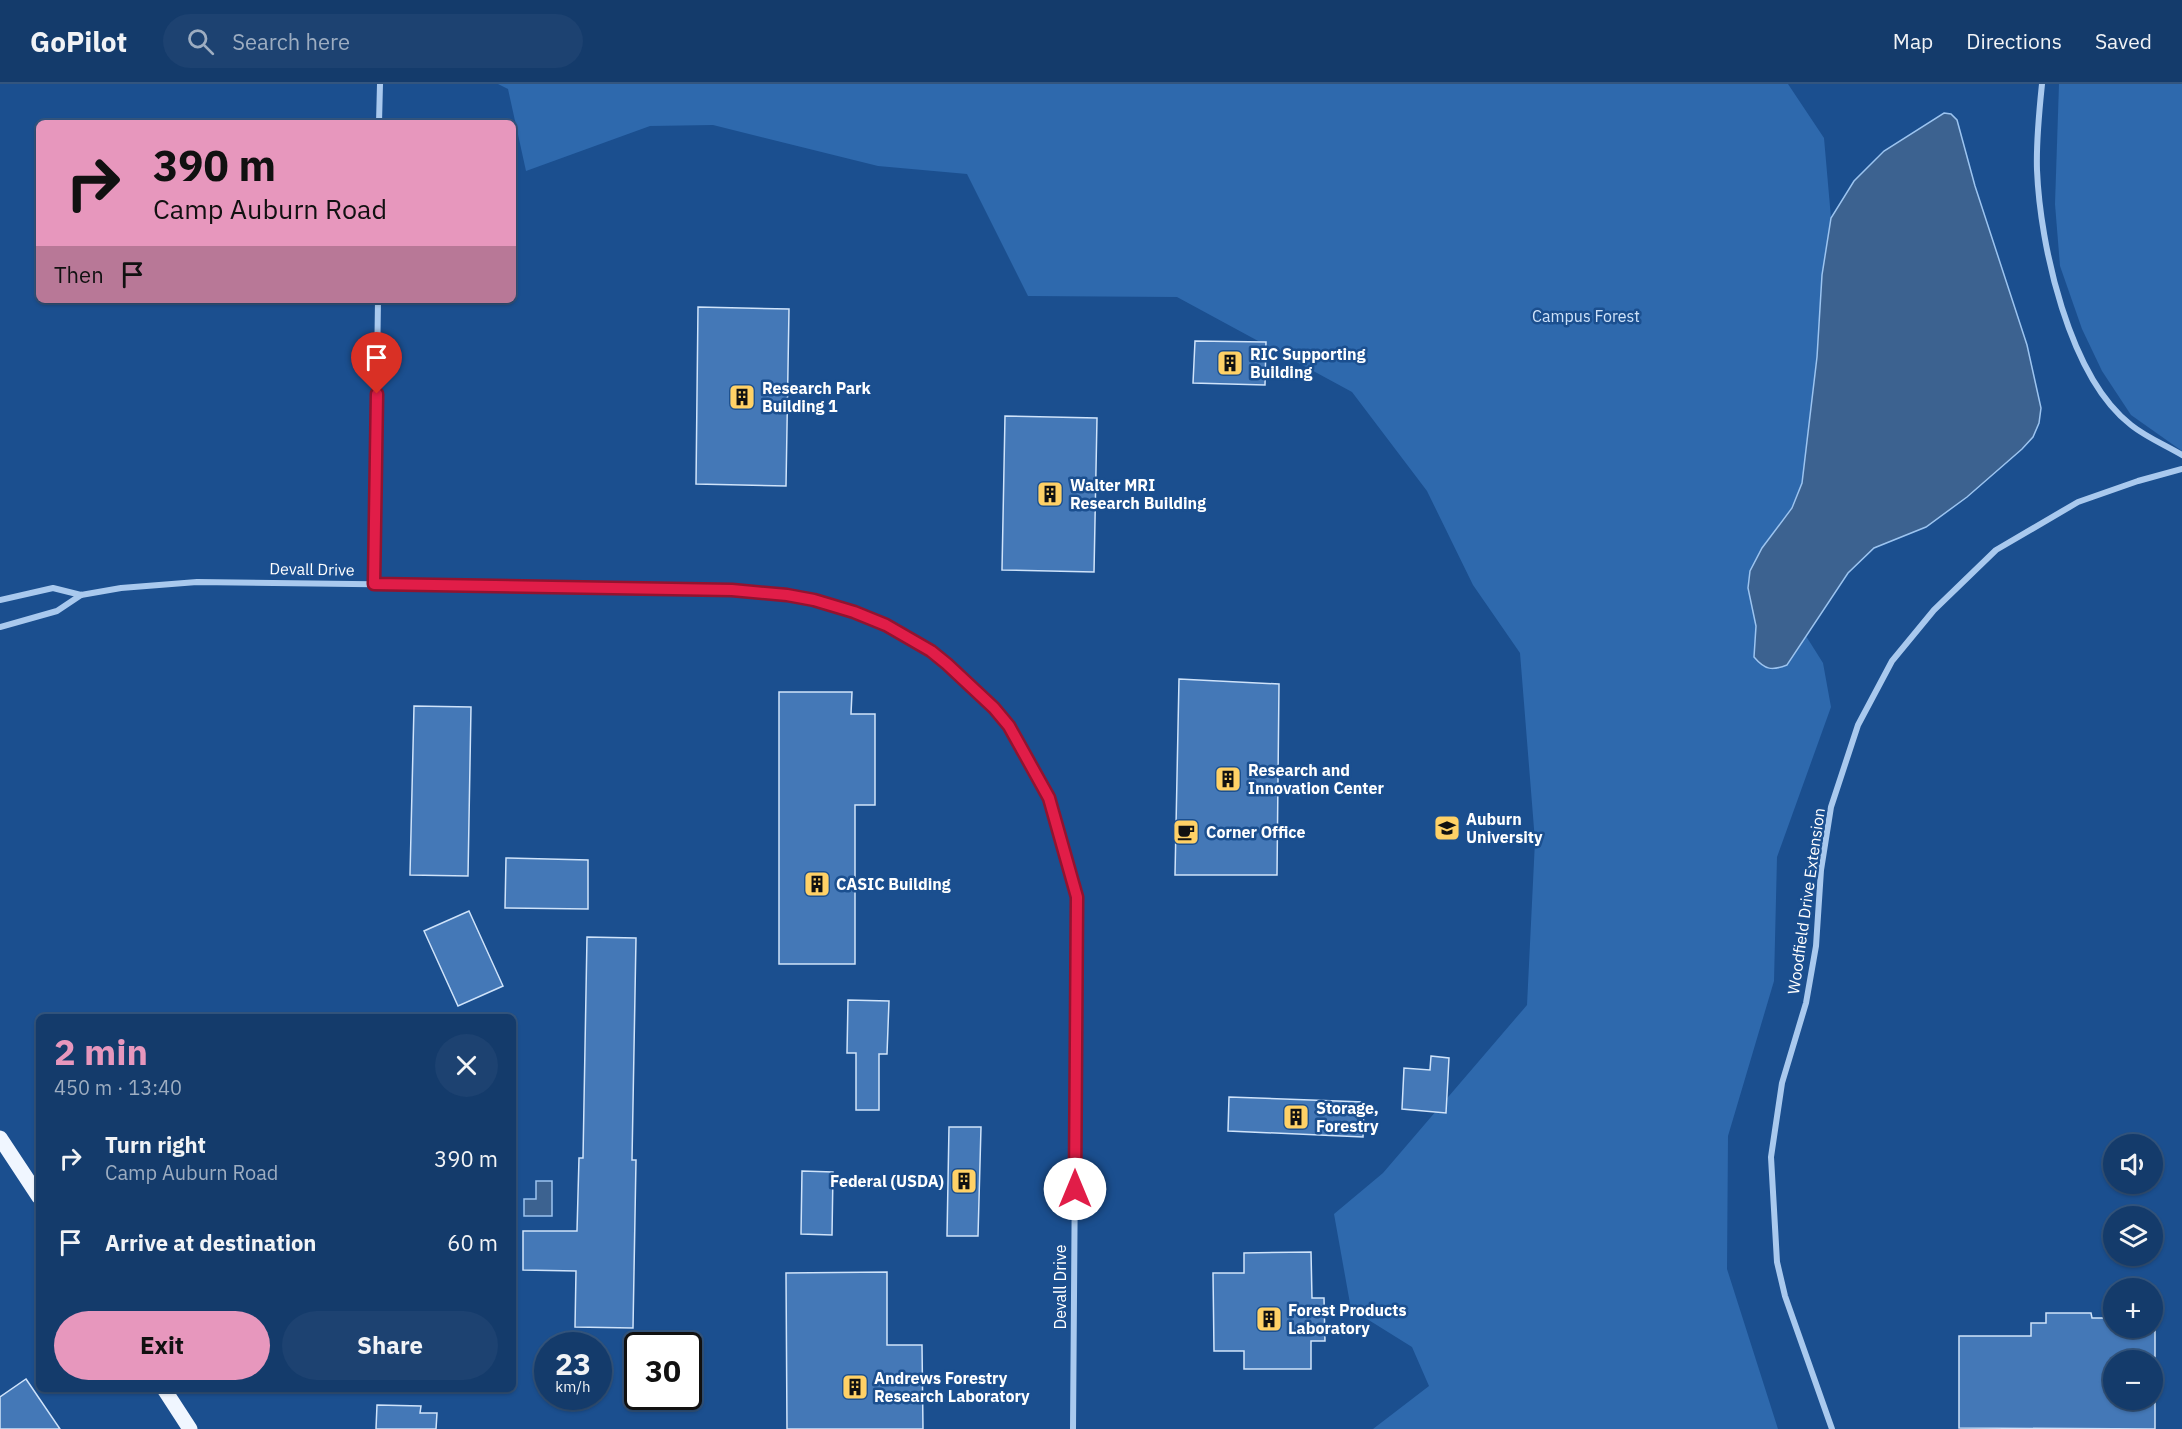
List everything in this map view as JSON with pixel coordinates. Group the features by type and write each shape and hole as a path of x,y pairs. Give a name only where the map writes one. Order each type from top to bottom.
{"main road":[{"path":"0,1138 36,1192"},
{"path":"166,1392 190,1429"}],"street":[{"path":"379,120 380,84"},
{"path":"2042,84 2037,159 2042,217 2050,262 2062,307 2074,339 2099,391 2131,425 2182,455"},
{"path":"374,584 378,303"},
{"name":"Woodfield Drive Extension","path":"1832,1429 1788,1306 1778,1262 1772,1157 1782,1083 1806,1004 1816,946 1821,870 1831,807 1858,725 1892,661 1934,610 1996,550 2078,502 2138,481 2182,469"},
{"name":"Devall Drive","path":"81,595 121,588 197,582 732,590 796,596 854,612 886,625 931,651 963,678 1009,726 1049,798 1077,897 1073,1429"},
{"path":"0,600 53,588 81,595"},
{"path":"0,627 57,612 81,595"}],"green space":[{"name":"Campus Forest","path":"498,84 1788,84 1824,138 1831,218 1822,275 1817,357 1802,483 1792,507 1762,548 1750,571 1748,588 1756,626 1754,657 1763,666 1778,669 1796,652 1806,636 1823,663 1831,707 1777,857 1774,981 1728,1136 1727,1269 1778,1429 1373,1429 1429,1386 1412,1347 1351,1309 1334,1214 1383,1173 1527,1005 1535,841 1520,653 1473,585 1427,491 1352,392 1177,297 1028,296 967,174 878,166 713,125 650,126 526,171 508,89"},
{"path":"2059,84 2182,84 2182,451 2131,415 2102,371 2082,329 2060,266 2055,204"}],"shaded area":[{"path":"1944,113 1951,114 1957,120 1975,186 2027,345 2041,408 2039,423 2033,437 2022,449 1967,497 1926,527 1874,548 1848,573 1787,665 1769,668 1754,657 1756,626 1748,588 1750,571 1762,548 1792,508 1802,483 1817,357 1822,275 1831,218 1854,181 1884,151"},
{"path":"536,1181 552,1181 552,1216 524,1216 524,1199 536,1199"}],"building":[{"name":"Research Park Building 1","path":"698,307 789,309 786,486 696,484"},
{"name":"RIC Supporting Building","path":"1195,341 1266,342 1265,385 1193,383"},
{"name":"Walter MRI Research Building","path":"1005,416 1097,418 1094,572 1002,570"},
{"name":"Research and Innovation Center","path":"1179,679 1279,684 1277,875 1175,875"},
{"name":"CASIC Building","path":"779,692 852,692 851,714 875,714 875,805 855,805 855,964 779,964"},
{"path":"414,706 471,707 468,876 410,875"},
{"path":"506,858 588,860 588,909 505,908"},
{"path":"469,911 503,986 458,1006 424,931"},
{"path":"587,937 636,938 632,1160 636,1160 633,1328 575,1327 576,1271 523,1270 523,1231 577,1231 579,1158 583,1158"},
{"path":"848,1000 889,1001 887,1054 879,1054 879,1110 856,1110 856,1053 847,1053"},
{"path":"1431,1056 1449,1058 1446,1113 1402,1109 1404,1068 1430,1070"},
{"name":"Storage, Forestry","path":"1229,1097 1364,1102 1363,1137 1228,1131"},
{"name":"Federal (USDA)","path":"949,1127 981,1127 978,1236 947,1236"},
{"name":"Federal (USDA)","path":"802,1171 833,1172 832,1235 801,1234"},
{"name":"Forest Products Laboratory","path":"1311,1252 1312,1298 1324,1298 1325,1341 1311,1341 1311,1369 1244,1369 1244,1351 1214,1351 1213,1273 1244,1273 1244,1253"},
{"name":"Andrews Forestry Research Laboratory","path":"887,1272 887,1345 922,1345 923,1429 787,1429 786,1273"},
{"path":"2046,1313 2091,1313 2092,1318 2103,1318 2103,1338 2155,1338 2155,1350 2103,1350 2103,1410 2155,1410 2155,1429 1959,1428 1959,1336 2031,1336 2031,1323 2046,1323"},
{"path":"26,1379 60,1429 0,1429 0,1397"},
{"path":"377,1405 421,1406 420,1413 437,1413 436,1429 376,1429"}],"place":[{"name":"RIC Supporting Building","path":"1230,363"},
{"name":"Research Park Building 1","path":"742,397"},
{"name":"Walter MRI Research Building","path":"1050,494"},
{"name":"Research and Innovation Center","path":"1228,779"},
{"name":"Auburn University","path":"1447,828"},
{"name":"Corner Office","path":"1186,832"},
{"name":"CASIC Building","path":"817,884"},
{"name":"Storage, Forestry","path":"1296,1117"},
{"name":"Federal (USDA)","path":"964,1181"},
{"name":"Forest Products Laboratory","path":"1269,1319"},
{"name":"Andrews Forestry Research Laboratory","path":"855,1387"}],"route":[{"path":"377,394 374,584 732,590 787,595 834,605 886,625 931,651 994,708 1009,726 1049,798 1077,897 1075,1189"}]}
